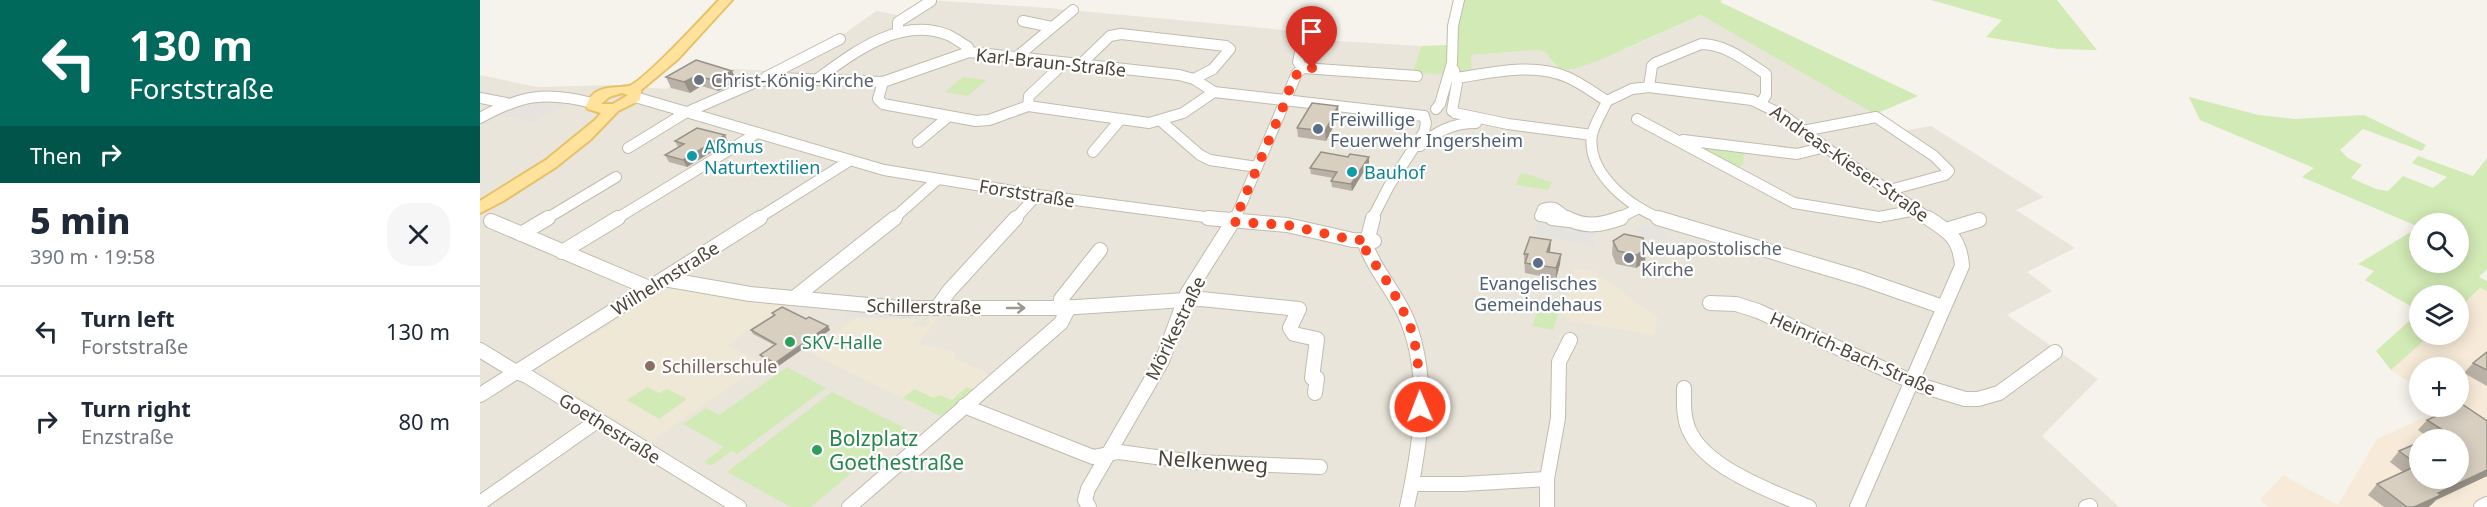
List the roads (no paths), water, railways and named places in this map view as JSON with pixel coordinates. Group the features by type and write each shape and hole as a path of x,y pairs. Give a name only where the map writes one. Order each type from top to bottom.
{"main road":[{"path":"480,208 542,170 601,123 613,108 658,69 726,0"},
{"path":"596,102 629,95"},
{"path":"596,102 613,108"},
{"path":"579,140 596,102"}],"street":[{"path":"1409,157 1451,119 1456,78 1452,63 1453,26 1459,0"},
{"path":"898,31 898,22 931,1"},
{"path":"1018,56 1073,10"},
{"path":"1023,21 1052,27"},
{"path":"816,80 870,45 898,31 921,29 946,34 968,47 969,52"},
{"path":"1081,64 1110,36 1121,34 1226,46 1230,49 1213,69 1194,79"},
{"path":"756,82 840,39"},
{"path":"1303,39 1298,62 1304,68 1417,76"},
{"path":"1649,87 1652,66 1655,63 1701,44 1709,44 1719,46 1766,74 1768,82 1766,95 1761,103"},
{"name":"Karl-Braun-Straße","path":"685,113 756,82 778,78 883,82 969,52 1179,75 1194,79 1214,92 1425,120 1451,119"},
{"path":"1028,106 1029,96 1064,63"},
{"path":"1407,507 1412,484 1420,407 1418,365 1408,320 1380,269 1366,251 1371,241 1371,227 1382,198 1424,132 1425,120 1440,104 1452,63"},
{"name":"Mörikestraße","path":"1087,503 1088,489 1162,361 1185,299 1234,222 1286,100 1293,78 1304,68"},
{"path":"1456,78 1522,71 1551,72 1566,76 1607,101 1592,135 1594,155 1603,175 1614,188 1640,208 1674,224 1840,272 1943,307 1857,507"},
{"path":"883,82 878,99 883,104 948,117 982,121 1028,106 1120,120 1162,122 1195,106 1214,92"},
{"name":"Andreas-Kieser-Straße","path":"1607,101 1620,93 1649,87 1761,103 1783,115 1825,147 1946,230 1961,248 1963,257 1962,266 1943,307"},
{"path":"480,118 506,103 537,94 567,96 596,102"},
{"name":"Forststraße","path":"629,95 849,161 938,179 1234,222 1287,225 1353,240 1371,241"},
{"path":"480,98 506,103"},
{"path":"1436,109 1451,119 1592,135"},
{"path":"628,148 685,113"},
{"path":"918,142 948,117"},
{"path":"1803,130 1876,117 1928,151 1949,171 1945,175 1890,190"},
{"path":"1637,119 1794,203 1879,217 1916,210"},
{"path":"1093,152 1120,120"},
{"path":"1162,122 1200,155 1210,160 1257,167"},
{"path":"562,252 757,133"},
{"path":"1673,138 1797,154 1825,147"},
{"name":"Wilhelmstraße","path":"480,395 849,161"},
{"path":"522,234 616,177"},
{"path":"794,298 903,211 938,179"},
{"path":"937,308 949,291 1037,195"},
{"path":"1569,220 1603,225 1616,222 1640,208"},
{"name":"Andreas-Kieser-Straße","path":"1946,230 1978,220"},
{"path":"491,221 649,288"},
{"path":"849,507 1061,322 1061,299 1100,250"},
{"name":"Schillerstraße","path":"664,279 750,294 900,308 1062,308 1185,299 1299,309 1290,328 1294,334 1317,339 1312,378 1317,378 1315,393"},
{"name":"Heinrich-Bach-Straße","path":"1710,303 1736,304 1758,311 1910,382 1956,397 1976,399 2002,390 2055,352"},
{"path":"1547,507 1548,479 1558,418 1559,362 1570,340"},
{"name":"Goethestraße","path":"480,350 516,372 527,376 739,507"},
{"path":"1684,388 1686,422 1691,435 1710,454 1772,492 1809,507"},
{"name":"Nelkenweg","path":"964,406 1094,457 1119,452 1193,462 1320,467"},
{"path":"480,503 597,421"},
{"path":"1412,484 1482,484 1548,479"},
{"path":"2481,507 2487,504"}],"place":[{"name":"Christ-König-Kirche","path":"699,80"},
{"name":"Freiwillige Feuerwehr Ingersheim","path":"1318,129"},
{"name":"Aßmus Naturtextilien","path":"692,156"},
{"name":"Bauhof","path":"1352,172"},
{"name":"Neuapostolische Kirche","path":"1629,258"},
{"name":"Evangelisches Gemeindehaus","path":"1538,263"},
{"name":"SKV-Halle","path":"790,342"},
{"name":"Schillerschule","path":"650,366"},
{"name":"Bolzplatz Goethestraße","path":"817,450"}]}
